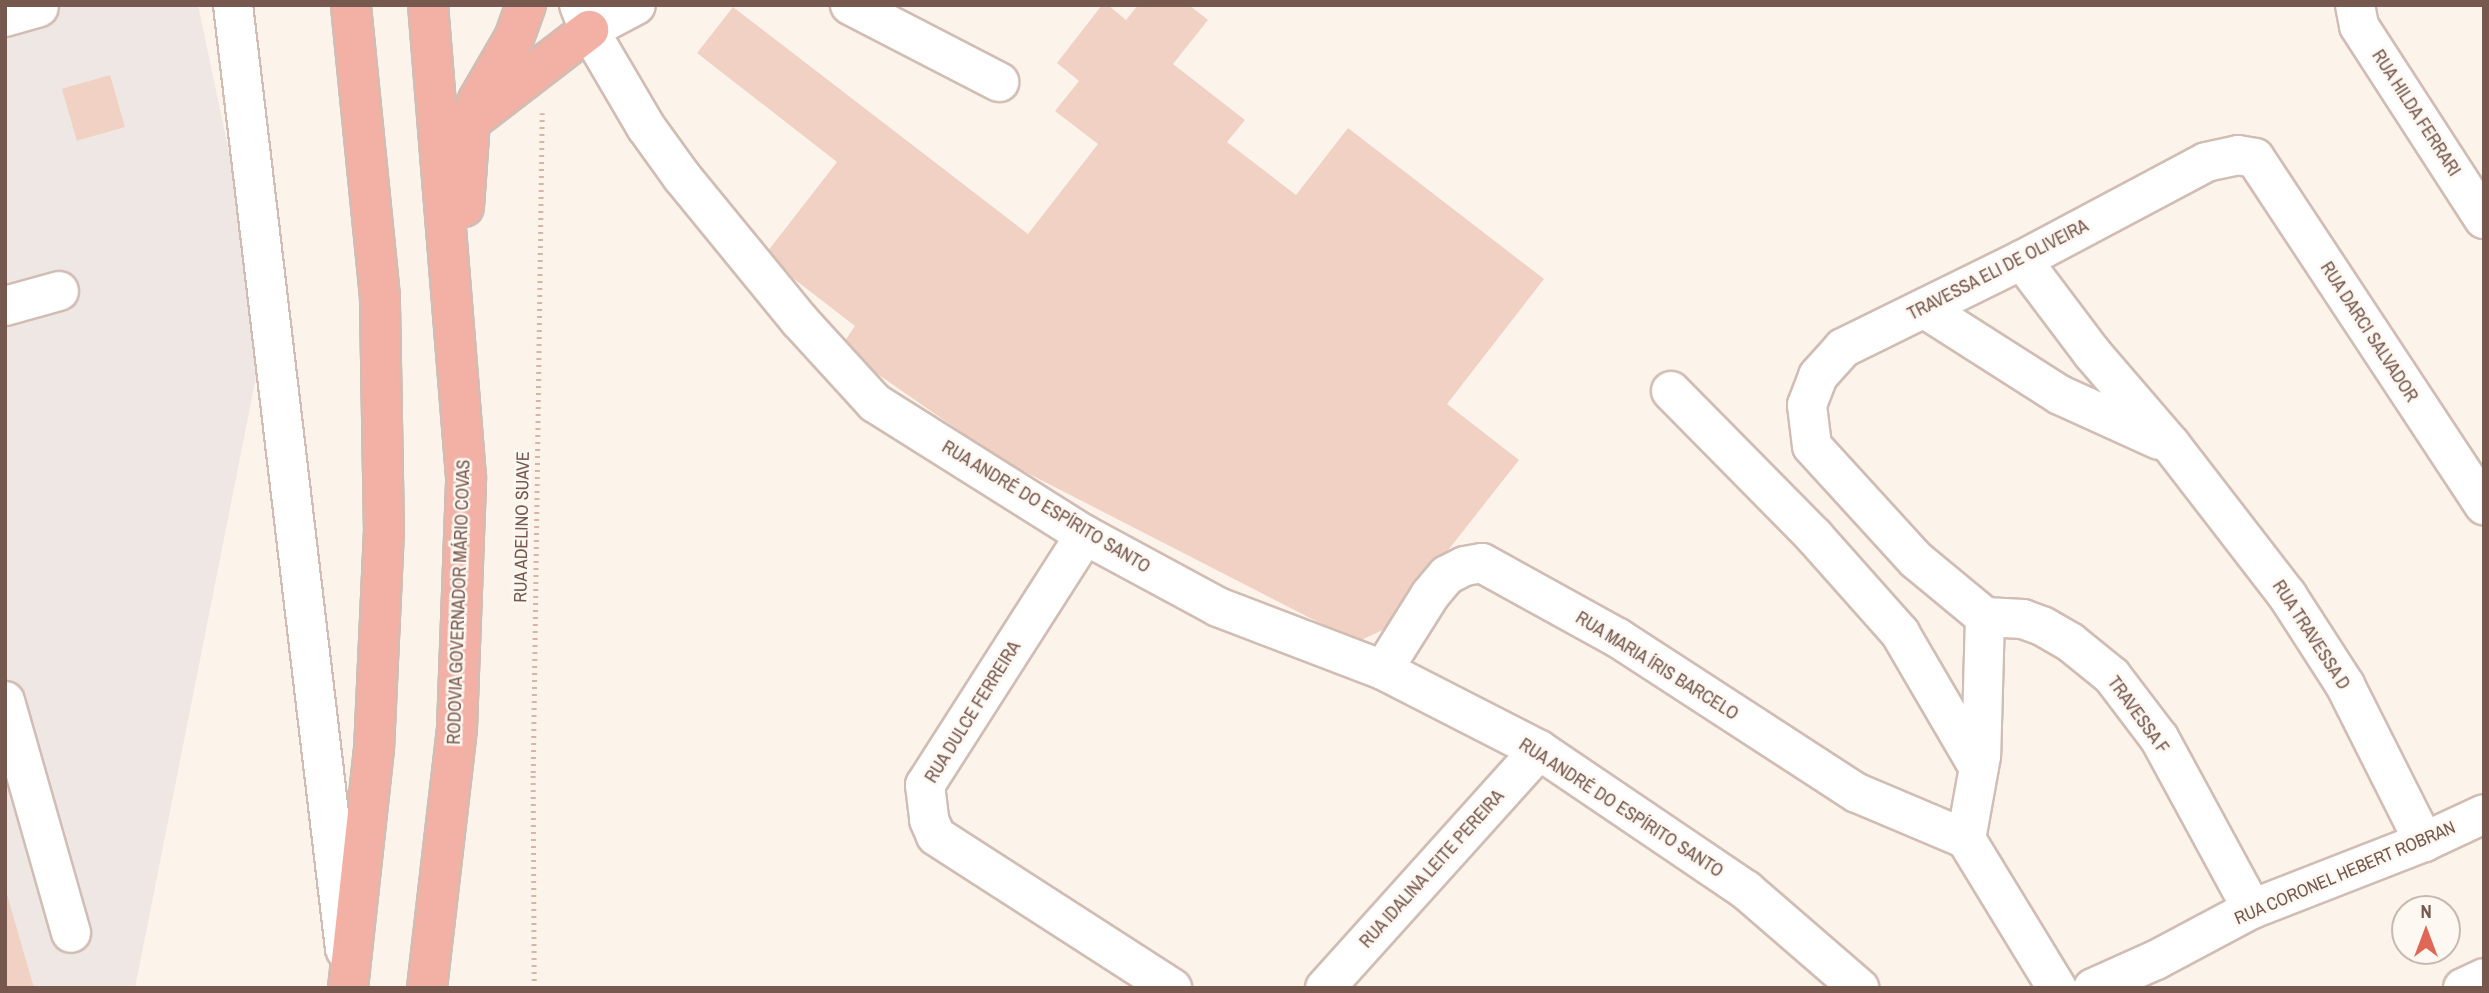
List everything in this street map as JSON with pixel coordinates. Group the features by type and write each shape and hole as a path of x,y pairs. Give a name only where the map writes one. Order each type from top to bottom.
{"highway":[{"path":"348,985 374,750 384,533 380,297 351,5"},
{"name":"RODOVIA GOVERNADOR MÁRIO COVAS","path":"427,988 457,729 466,477 428,5"},
{"path":"450,271 466,196 470,122 478,100 514,38 526,5"},
{"path":"470,122 542,67 584,18"}],"street":[{"path":"233,5 348,985"},
{"path":"584,18 636,5"},
{"path":"850,5 999,82"},
{"name":"RUA HILDA FERRARI","path":"2355,5 2359,26 2484,219"},
{"name":"RUA ANDRÉ DO ESPÍRITO SANTO","path":"584,18 646,127 682,177 800,321 875,403 1085,535 1218,607 1383,670 1539,750 1746,890 1859,988"},
{"name":"TRAVESSA ELI DE OLIVEIRA","path":"1986,617 1916,559 1812,446 1807,405 1818,376 1843,348 2022,260 2206,162 2238,155 2255,158"},
{"name":"RUA DARCI SALVADOR","path":"2255,158 2484,506"},
{"name":"RUA TRAVESSA D","path":"2022,260 2092,353 2171,445 2287,595 2345,685 2424,842"},
{"path":"5,306 60,291"},
{"name":"RUA TRAVESSA D","path":"1925,309 2060,395 2171,445"},
{"path":"1671,391 1814,536 1900,633 1979,768"},
{"name":"RUA DULCE FERREIRA","path":"1085,535 925,785 929,820 936,836 1172,988"},
{"name":"RUA MARIA ÍRIS BARCELO","path":"1383,670 1430,595 1447,575 1465,566 1482,563 1618,638 1857,793 1966,839"},
{"path":"1986,617 1979,768 1966,839 2057,988"},
{"name":"TRAVESSA F","path":"1986,617 2023,620 2042,625 2070,642 2112,676 2159,738 2252,909"},
{"path":"5,701 71,933"},
{"name":"RUA IDALINA LEITE PEREIRA","path":"1325,988 1539,750"},
{"name":"RUA CORONEL HEBERT ROBRAN","path":"2093,988 2156,960 2252,909 2424,842 2484,814"},
{"path":"2463,988 2484,978"}],"path":[{"name":"RUA ADELINO SUAVE","path":"534,988 533,773 542,67"}],"shaded area":[{"path":"5,5 198,5 266,327 135,988 5,988"}],"building":[{"path":"1102,5 1108,5 1126,20 1138,5 1189,5 1208,20 1173,64 1245,120 1227,142 1296,195 1348,128 1544,279 1447,404 1519,460 1387,628 1357,642 1000,459 840,348 855,326 764,256 837,162 697,53 733,7 1028,234 1098,144 1055,111 1079,81 1057,63"},
{"path":"110,75 125,127 77,141 62,89"},
{"path":"6,891 34,988 5,988"}]}
